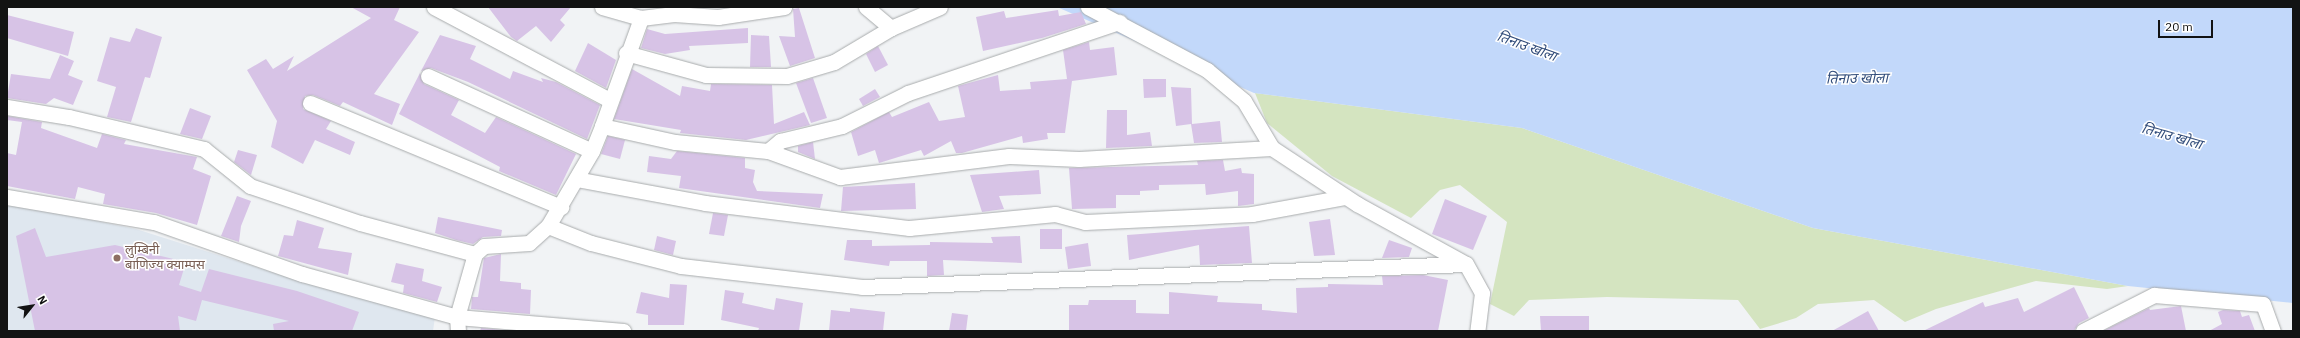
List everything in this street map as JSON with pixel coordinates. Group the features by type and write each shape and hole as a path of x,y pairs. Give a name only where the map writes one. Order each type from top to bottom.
{"street":[{"path":"434,7 453,11 610,100"},
{"path":"602,7 642,18 675,10 718,17 784,7"},
{"path":"866,7 891,28"},
{"path":"626,54 706,75 787,76 834,62 891,28 940,7"},
{"path":"1088,7 1119,22 1207,70 1244,101 1272,148 1345,197 1466,264 1482,293 1477,331"},
{"path":"458,324 475,254 484,246 529,243 548,226 561,207 592,151 626,54 642,18"},
{"path":"768,151 780,141 842,126 908,92 1119,22"},
{"path":"428,76 592,151"},
{"path":"310,103 561,207"},
{"path":"7,107 69,117 204,149 250,186 360,223 475,254"},
{"path":"602,126 674,142 768,151 840,177 1009,156 1079,159 1272,148"},
{"path":"576,179 706,203 909,228 1055,214 1086,222 1252,214 1345,197"},
{"path":"7,197 154,222 302,274 458,324 623,331"},
{"path":"548,226 591,243 680,266 862,287 1466,264"},
{"path":"2083,331 2154,295 2263,304 2274,331"}],"shaded area":[{"name":"लुम्बिनी बाणिज्य क्याम्पस","path":"7,203 136,229 319,287 435,317 433,331 7,331"}],"green space":[{"path":"1255,93 1522,128 1813,228 2128,286 2107,289 2036,281 1936,309 1905,322 1874,300 1818,304 1796,318 1760,329 1738,300 1607,297 1529,300 1514,316 1490,304 1507,222 1460,185 1440,190 1411,218 1332,176 1267,123"}],"water":[{"name":"तिनाउ खोला","path":"1057,7 2293,7 2293,303 2128,286 1813,228 1522,128 1254,93"}],"building":[{"path":"351,7 400,7 394,20 419,32 374,94 400,104 392,125 343,102 340,106 313,95 305,96 303,109 331,121 326,129 355,142 350,155 315,140 303,164 271,147 277,121 247,70 266,59 273,69 294,56 287,71 371,18"},
{"path":"488,7 571,7 560,20 565,25 551,42 536,26 517,41 511,37"},
{"path":"799,8 815,58 790,66 779,36 795,37 793,9"},
{"path":"1058,10 1059,16 1081,12 1086,24 1042,38 983,51 976,17 1004,11 1006,18"},
{"path":"7,15 74,32 68,56 7,38"},
{"path":"136,28 162,37 150,78 145,77 131,122 107,117 116,87 97,81 110,37 130,42"},
{"path":"748,28 748,43 689,46 690,50 665,54 641,48 647,29 665,34"},
{"path":"440,35 476,46 470,59 510,79 513,71 543,82 541,78 556,82 600,105 587,139 468,82 431,68 421,71"},
{"path":"751,35 769,36 771,67 750,67"},
{"path":"1089,42 1090,50 1114,47 1117,75 1072,81 1065,133 1047,133 1048,139 1023,143 1022,136 962,153 956,153 951,141 924,156 921,150 879,163 875,150 858,156 851,132 889,112 892,117 929,102 939,121 965,117 958,86 998,75 1000,91 1031,89 1030,82 1067,79 1063,50"},
{"path":"588,43 616,60 606,88 575,71"},
{"path":"878,46 888,65 875,72 866,54"},
{"path":"60,55 74,61 68,75 83,81 73,105 54,98 46,104 7,98 11,74 50,79"},
{"path":"632,69 680,96 682,86 710,91 711,84 772,85 774,124 804,112 810,125 746,140 680,133 681,130 614,119"},
{"path":"420,73 424,84 459,100 451,115 485,133 496,117 576,154 556,195 499,171 500,167 399,114"},
{"path":"813,78 827,118 811,123 796,83"},
{"path":"1143,79 1166,79 1166,97 1144,98"},
{"path":"1171,87 1191,88 1192,124 1220,121 1222,142 1194,143 1191,124 1176,126"},
{"path":"875,89 880,97 863,106 859,99"},
{"path":"190,108 211,116 202,139 180,134"},
{"path":"1107,110 1127,110 1127,135 1150,132 1152,146 1106,148"},
{"path":"7,116 42,122 41,128 97,148 102,134 126,140 124,144 197,157 193,169 211,176 197,225 156,213 103,204 105,194 78,187 75,199 7,186 7,153 16,155 22,122 7,120"},
{"path":"608,136 625,140 620,159 601,154"},
{"path":"813,142 815,159 798,152 798,146"},
{"path":"238,150 257,155 251,175 234,162"},
{"path":"677,151 745,158 745,168 755,170 753,182 757,191 823,194 820,208 679,188 681,176 647,172 649,156 671,159"},
{"path":"1223,160 1225,171 1241,168 1242,173 1254,174 1254,204 1238,206 1238,191 1206,195 1205,184 1159,185 1159,190 1140,191 1140,195 1116,195 1116,208 1072,209 1069,168 1198,165 1197,161"},
{"path":"1039,170 1041,194 999,196 1004,209 982,212 970,175"},
{"path":"915,183 916,209 841,211 843,187"},
{"path":"237,196 251,201 241,226 239,242 221,236"},
{"path":"1445,199 1487,216 1473,250 1432,234"},
{"path":"713,213 728,215 724,236 709,234"},
{"path":"438,217 502,230 501,236 483,237 473,244 456,240 435,233"},
{"path":"1330,219 1335,255 1314,256 1309,222"},
{"path":"297,220 324,228 318,248 352,253 348,275 278,256 284,235 293,236"},
{"path":"1249,226 1252,263 1200,265 1199,245 1129,260 1127,235"},
{"path":"35,228 46,257 115,245 186,262 179,285 201,292 209,269 297,291 359,312 352,331 274,331 273,324 289,321 202,300 196,321 178,316 180,331 35,331 16,236"},
{"path":"1040,229 1062,229 1062,249 1040,249"},
{"path":"657,236 676,241 673,255 654,250"},
{"path":"1020,236 1022,263 943,260 944,275 927,276 927,261 890,261 889,266 844,260 847,240 872,240 872,246 930,245 930,242 993,243 991,237"},
{"path":"1389,240 1412,248 1409,257 1382,258"},
{"path":"1088,243 1091,266 1068,269 1065,247"},
{"path":"501,254 500,281 521,283 521,289 531,290 530,314 471,309 472,297 478,297 484,258"},
{"path":"396,263 424,269 422,281 442,287 437,302 403,293 404,285 391,282"},
{"path":"1423,275 1448,280 1438,331 1069,331 1069,305 1088,305 1089,300 1136,300 1136,313 1169,314 1169,292 1218,296 1217,302 1262,304 1262,310 1297,313 1296,288 1328,287 1328,284 1383,285 1382,276"},
{"path":"670,284 687,285 684,325 648,325 648,315 636,313 641,292 669,298"},
{"path":"2074,287 2089,318 2079,323 2074,331 1923,331 1983,302 1985,307 2018,298 2024,312"},
{"path":"725,290 744,293 742,303 774,310 776,298 803,303 799,331 758,331 759,328 721,320"},
{"path":"2181,306 2186,331 2103,331 2149,308 2150,310"},
{"path":"850,308 885,312 883,331 829,331 831,310 850,312"},
{"path":"2223,310 2240,311 2242,317 2249,315 2255,331 2209,331 2222,324 2218,312"},
{"path":"1868,311 1879,331 1832,331"},
{"path":"952,313 968,315 966,331 949,331"},
{"path":"1540,316 1589,316 1589,331 1541,331"},
{"path":"481,328 516,331 480,331"}],"place":[{"name":"लुम्बिनी बाणिज्य क्याम्पस","path":"117,258"}]}
